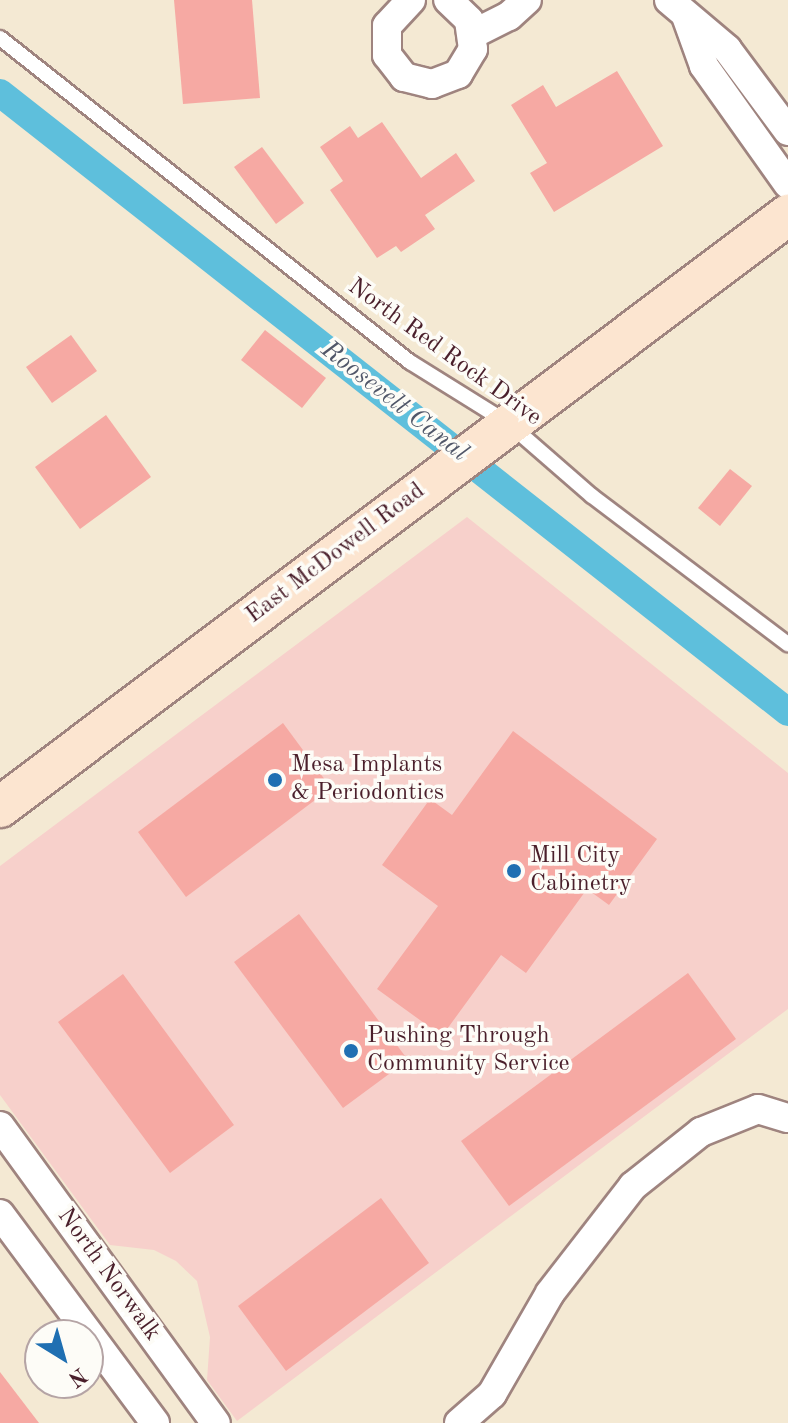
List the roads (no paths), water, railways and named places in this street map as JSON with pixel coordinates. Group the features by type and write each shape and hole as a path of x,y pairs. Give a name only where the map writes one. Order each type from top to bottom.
{"main road":[{"name":"East McDowell Road","path":"0,807 788,215"}],"street":[{"path":"411,0 393,13 384,41 387,55 404,77 432,84 458,74 473,49 469,20 448,0"},
{"path":"473,34 509,16 527,0"},
{"path":"677,8 727,49 788,131"},
{"path":"677,8 704,66 788,184"},
{"path":"459,1423 492,1394 550,1293 633,1186 701,1132 758,1109 788,1118"},
{"name":"North Norwalk","path":"0,1126 216,1423"},
{"name":"North Norwalk","path":"0,1214 155,1423"}],"lane":[{"name":"North Red Rock Drive","path":"0,38 410,362 788,644"}],"waterway":[{"name":"Roosevelt Canal","path":"0,93 788,712"}],"place":[{"name":"Mesa Implants & Periodontics","path":"275,780"},
{"name":"Mill City Cabinetry","path":"514,871"},
{"name":"Pushing Through Community Service","path":"351,1051"}]}
